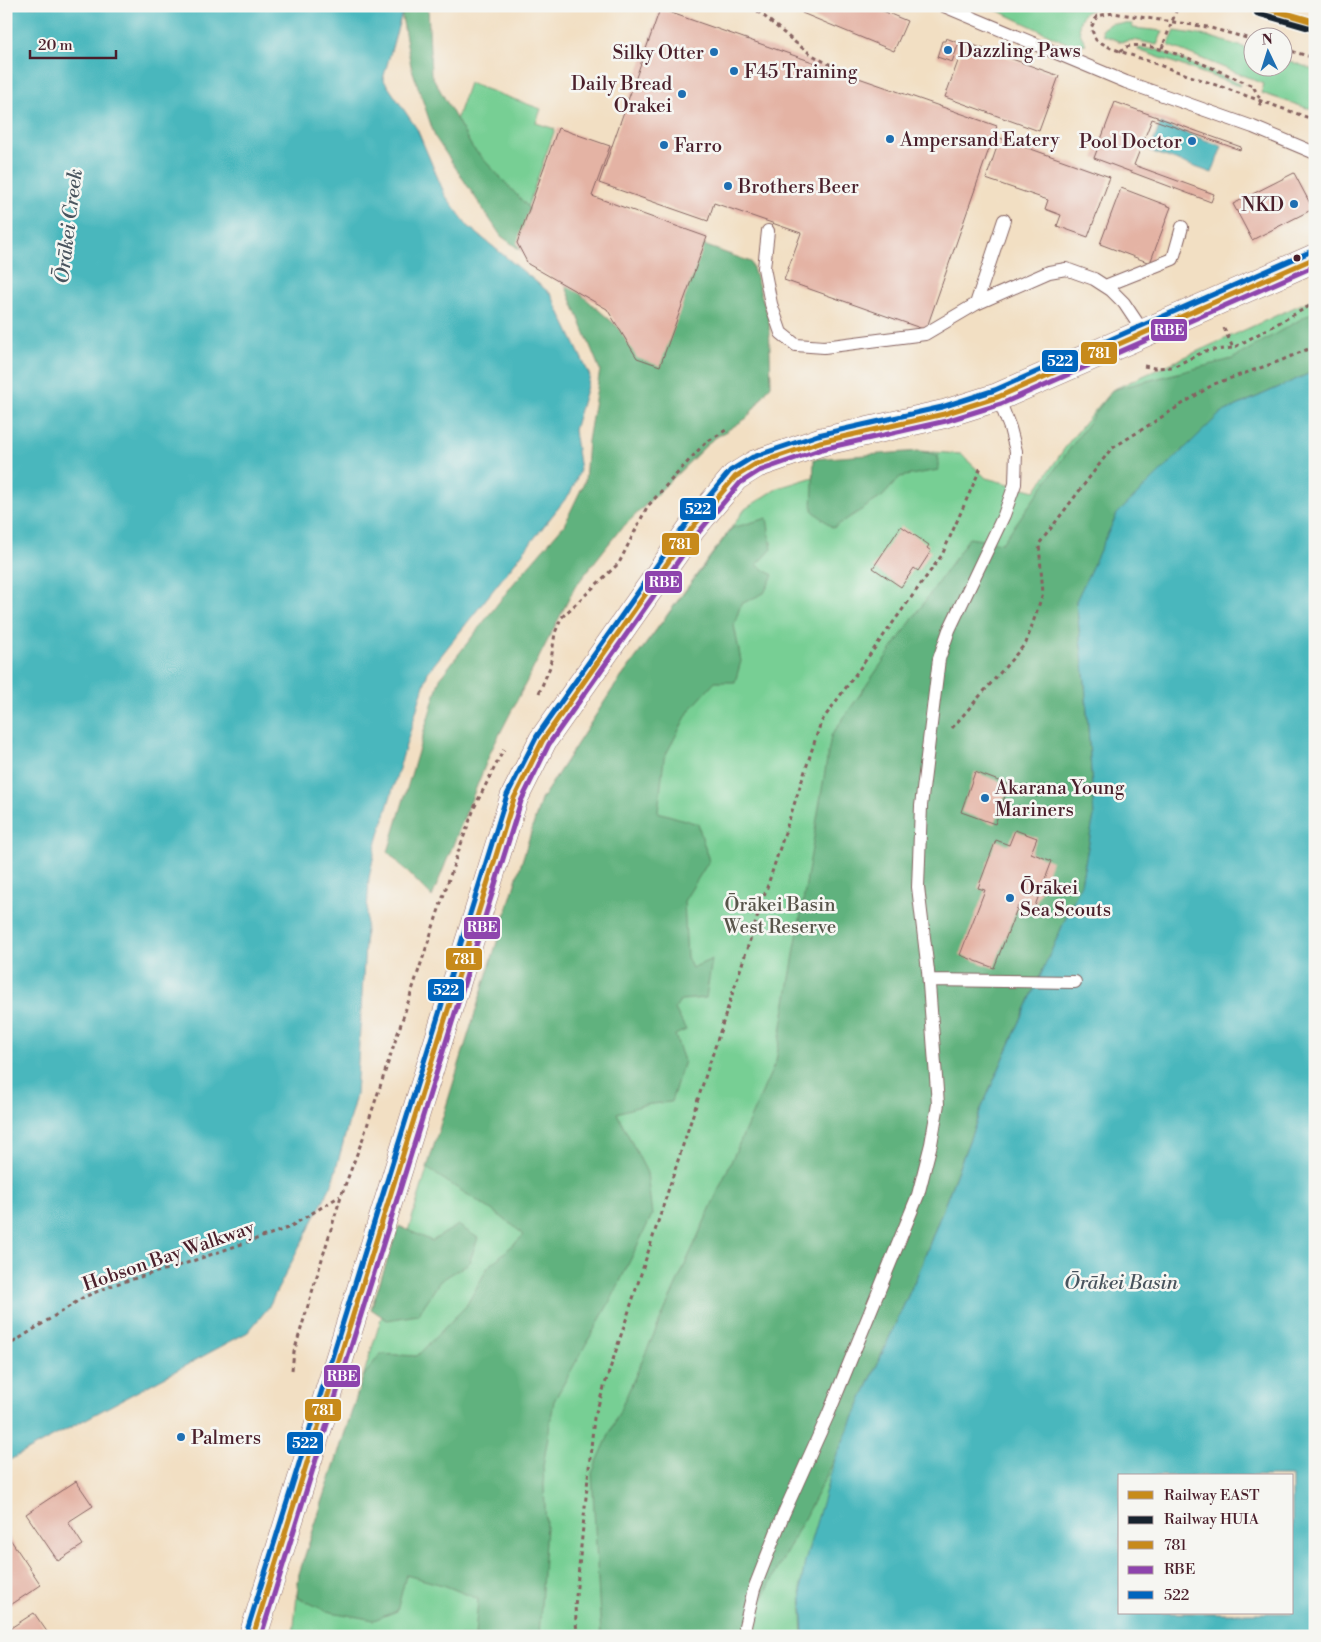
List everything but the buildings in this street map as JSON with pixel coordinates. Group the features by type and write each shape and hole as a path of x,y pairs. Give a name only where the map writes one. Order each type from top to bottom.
{"main road":[{"path":"253,1636 514,798 543,740 692,528 735,477 756,464 820,442 944,414 998,397 1315,258"}],"lane":[{"path":"944,6 1126,82 1252,127 1315,153"},
{"path":"976,304 1004,220"},
{"path":"1105,286 1173,259 1182,227"},
{"path":"768,231 764,268 771,304 781,333 796,345 824,348 924,334 976,304 1048,272 1066,269 1105,286 1124,303 1144,333"},
{"path":"746,1636 745,1626 754,1589 783,1515 828,1415 918,1195 931,1144 938,1104 918,887 921,806 939,660 949,630 1004,515 1014,484 1016,451 1010,428 998,397"},
{"path":"928,980 1075,982"}],"path":[{"path":"751,6 807,52 822,62 839,68 837,71"},
{"path":"1162,48 1178,6"},
{"path":"1244,37 1207,27 1106,13 1097,16 1091,25 1092,34 1099,43 1120,52 1315,120"},
{"path":"1120,52 1124,46 1130,44 1162,48 1253,86 1261,101"},
{"path":"1294,53 1315,58"},
{"path":"1144,366 1154,368 1173,367 1205,351 1233,348 1315,303"},
{"path":"1223,327 1233,348"},
{"path":"927,757 1026,643 1042,593 1039,544 1111,449 1214,384 1280,362 1315,346"},
{"path":"578,1636 575,1606 594,1418 821,722 942,556 981,467"},
{"name":"Hobson Bay Walkway","path":"6,1347 84,1297 116,1284 181,1265 288,1228 341,1196"}],"green space":[{"path":"400,6 428,6 431,74 472,147 529,208 523,243 645,351 698,243 751,262 769,319 771,385 747,418 712,440 618,532 575,587 491,751 432,897 388,852 440,678 513,584 564,525 585,481 588,441 600,370 564,282 501,236 435,137 411,66"},
{"path":"988,6 1099,6 1084,13 1080,21 1080,33 1086,44 1071,45"},
{"path":"1111,23 1132,24 1133,28 1163,31 1157,45 1134,40 1121,42 1103,35 1102,29"},
{"path":"1175,31 1207,36 1244,47 1244,76 1168,45"},
{"path":"1139,48 1158,50 1240,84 1239,86 1138,50"},
{"path":"1294,63 1315,70 1315,108 1307,108 1261,93 1264,84 1249,78 1294,78"},
{"path":"469,83 541,109 536,123 555,129 519,231 454,126"},
{"name":"Ōrākei Basin West Reserve","path":"1315,298 1315,371 1221,413 1038,981 982,1107 801,1585 803,1636 425,1636 409,1633 376,1632 293,1636 299,1574 363,1377 541,800 612,690 745,509 778,488 820,475 919,451 961,454 986,478 1035,491 1069,442 1112,390"},
{"path":"1315,311 1315,371 1221,413 1076,601 1085,682 1094,816 1081,884 982,1107 920,1269 835,1459 743,1636 601,1636 592,1473 776,1061 831,736 969,538 1002,543 1112,390 1232,359"},
{"path":"919,451 938,455 938,470 900,477 883,496 833,528 812,510 814,459"},
{"path":"767,518 772,549 757,565 773,575 764,593 741,604 734,625 741,661 735,682 715,682 689,711 664,758 658,812 698,824 709,861 684,901 687,957 692,968 712,959 706,998 681,1000 675,1009 686,1030 675,1035 684,1061 671,1102 643,1105 617,1113 647,1173 652,1215 613,1296 554,1401 543,1466 546,1526 539,1636 475,1636 478,1599 446,1586 406,1575 397,1611 374,1620 326,1611 297,1597 299,1574 363,1377 380,1354 417,1356 466,1306 488,1267 524,1235 501,1217 427,1168 541,800 612,690 732,528"},
{"path":"458,1225 478,1238 469,1263 440,1281 418,1315 387,1320 371,1309 399,1226 432,1241"}],"water":[{"name":"Ōrākei Creek","path":"6,6 404,6 383,79 417,129 445,195 468,226 551,294 590,376 574,430 580,470 571,492 428,672 376,845 369,878 356,1095 332,1184 268,1308 248,1332 6,1462"},
{"path":"1160,124 1222,146 1212,173 1150,151"},
{"name":"Ōrākei Basin","path":"1315,371 1315,1636 804,1636 801,1585 805,1561 835,1459 920,1269 982,1107 1081,884 1094,816 1085,682 1076,601 1117,514 1221,413"}],"rail line":[{"name":"EAST","path":"1260,6 1315,22"},
{"name":"HUIA","path":"1257,13 1313,29"}],"transit line":[{"name":"522","path":"246,1634 507,795 537,736 686,524 730,471 753,457 818,435 942,407 995,390 1312,251"},
{"name":"781","path":"253,1636 514,798 543,740 692,528 735,477 756,464 820,442 944,414 998,397 1315,258"},
{"name":"RBE","path":"261,1636 521,801 549,744 698,533 740,483 759,471 822,449 946,421 1001,404 1315,266"}],"place":[{"name":"Dazzling Paws","path":"948,50"},
{"name":"Silky Otter","path":"714,52"},
{"name":"F45 Training","path":"734,71"},
{"name":"Daily Bread Orakei","path":"682,94"},
{"name":"Ampersand Eatery","path":"890,139"},
{"name":"Pool Doctor","path":"1192,141"},
{"name":"Farro","path":"664,145"},
{"name":"Brothers Beer","path":"728,186"},
{"name":"NKD","path":"1294,204"},
{"name":"Akarana Young Mariners","path":"985,798"},
{"name":"Ōrākei Sea Scouts","path":"1010,898"},
{"name":"Palmers","path":"181,1437"}]}
